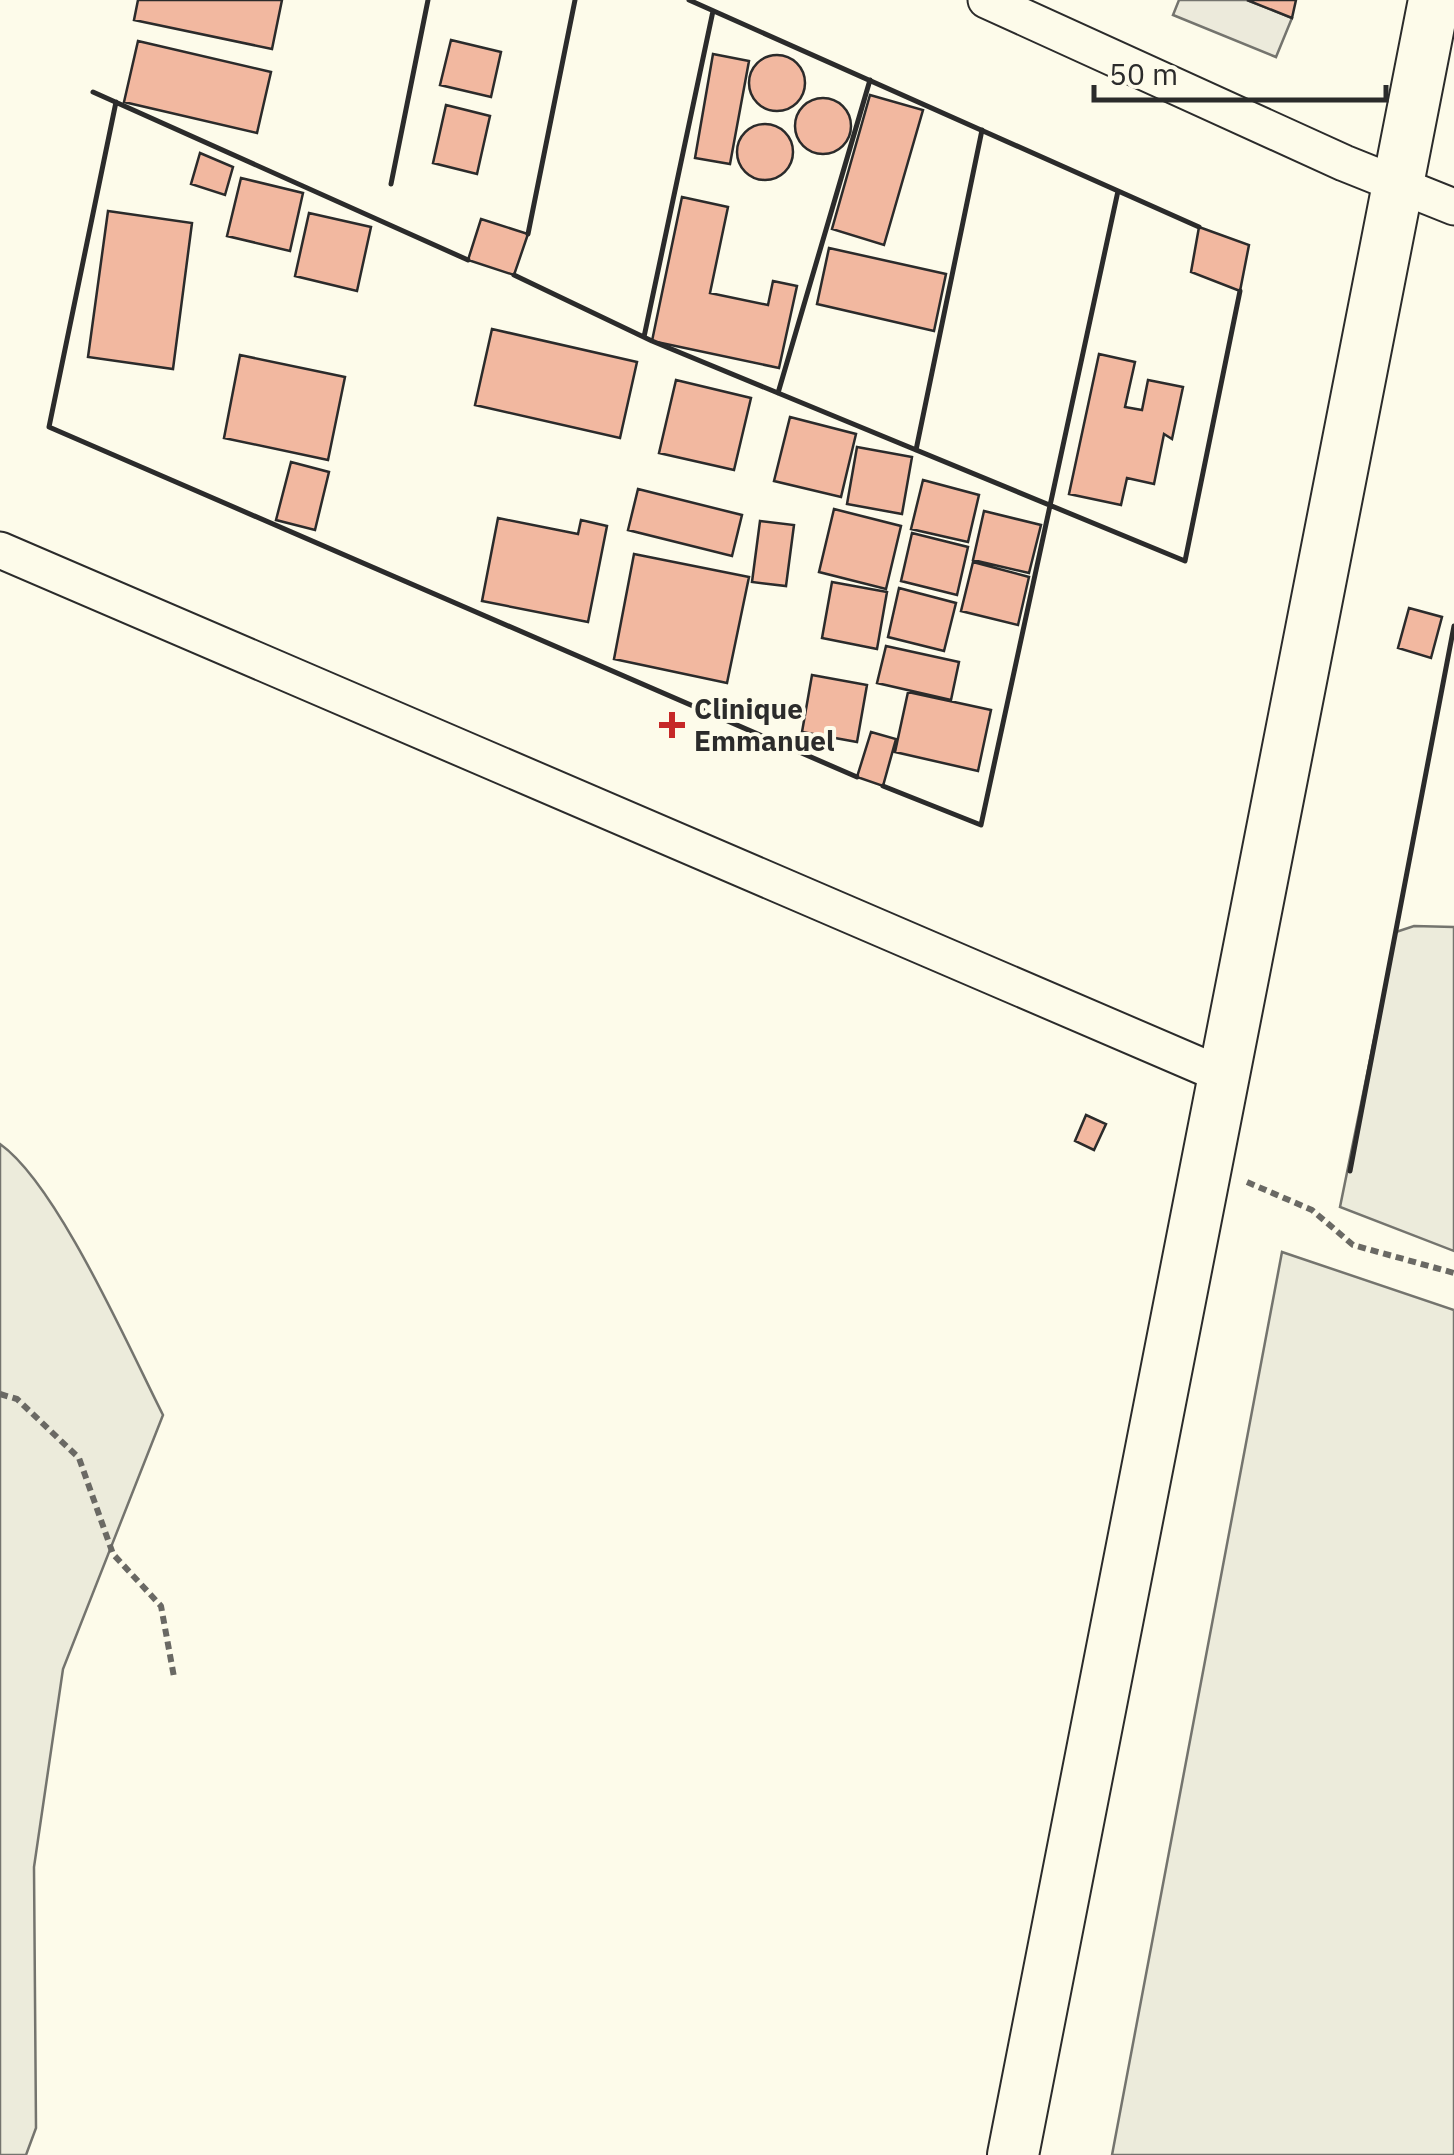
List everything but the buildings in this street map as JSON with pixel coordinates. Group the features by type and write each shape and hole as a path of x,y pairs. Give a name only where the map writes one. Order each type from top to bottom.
{"street":[{"path":"986,0 1344,163 1454,207"},
{"path":"1012,2155 1434,0"},
{"path":"0,550 1222,1075"}],"path":[{"path":"1204,1164 1312,1210 1353,1245 1454,1273"},
{"path":"0,1394 16,1399 80,1458 113,1554 161,1606 174,1677"}],"shaded area":[{"path":"1179,0 1247,0 1292,18 1276,57 1173,15"},
{"path":"1414,926 1454,927 1454,1251 1340,1207 1396,932"},
{"path":"0,1144 22,1164 68,1230 163,1415 63,1669 34,1867 36,2128 26,2155 0,2155"},
{"path":"1282,1252 1454,1310 1454,2155 1112,2155"}],"wall":[{"path":"391,184 428,0"},
{"path":"528,234 575,0"},
{"path":"689,0 1199,227"},
{"path":"644,337 713,11"},
{"path":"778,393 870,80"},
{"path":"93,92 468,260"},
{"path":"116,102 49,427 857,777"},
{"path":"916,450 982,130"},
{"path":"883,786 981,825 1118,191"},
{"path":"514,275 652,341 1185,561 1240,291"},
{"path":"1350,1171 1454,626"}],"place":[{"name":"Clinique Emmanuel","path":"672,725"}]}
